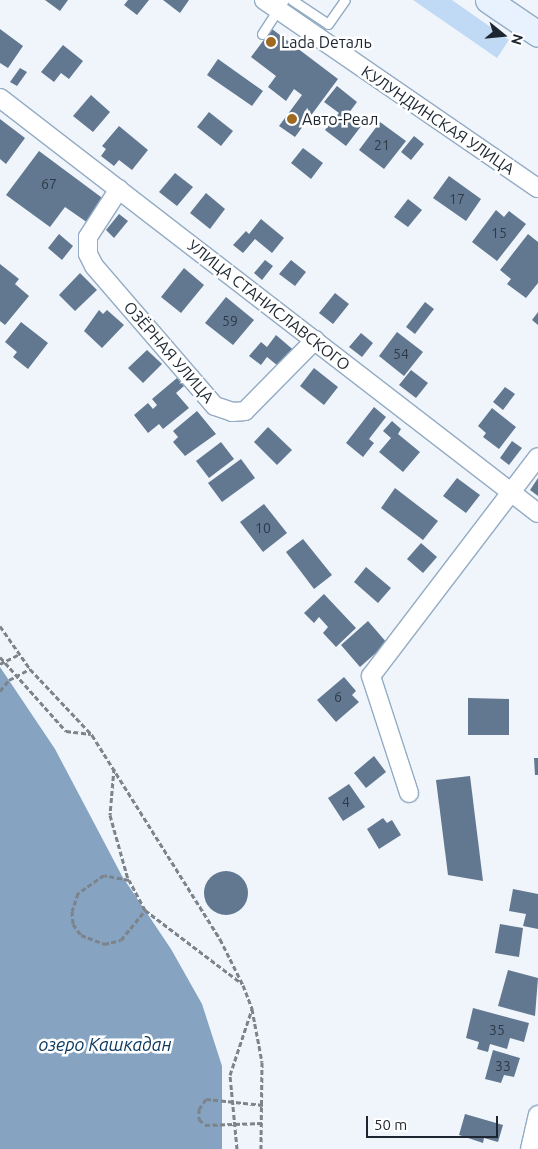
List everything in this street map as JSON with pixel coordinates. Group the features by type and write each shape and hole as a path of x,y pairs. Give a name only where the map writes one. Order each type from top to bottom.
{"main road":[{"path":"488,0 538,34"}],"street":[{"name":"КУЛУНДИНСКАЯ УЛИЦА","path":"280,2 538,188"},
{"name":"УЛИЦА СТАНИСЛАВСКОГО","path":"0,98 538,513"},
{"name":"ОЗЁРНАЯ УЛИЦА","path":"119,189 88,237 88,254 94,266 215,406 232,412 245,411 315,340"},
{"path":"409,793 371,676 538,458"},
{"path":"530,1149 538,1116"}],"lane":[{"path":"262,34 280,2 328,24 345,0"}],"path":[{"path":"0,626 30,669 92,734 220,938 243,985 252,1009 262,1062 263,1124 261,1149"},
{"path":"0,664 20,654"},
{"path":"0,657 66,731 92,734"},
{"path":"0,691 17,676 30,669"},
{"path":"114,767 110,815 129,880 146,910 243,985"},
{"path":"129,880 104,875 89,883 78,893 72,910 73,924 81,934 104,944 121,940 146,910"},
{"path":"237,1149 232,1122 230,1075 252,1009"},
{"path":"262,1106 206,1099 199,1109 200,1120 205,1125 214,1127 232,1122 263,1124"}],"shaded area":[{"path":"413,0 452,0 509,40 497,58"}],"water":[{"name":"озеро Кашкадан","path":"0,667 55,749 122,876 171,949 202,1004 222,1066 222,1149 0,1149"}],"building":[{"path":"45,0 68,0 60,11"},
{"path":"128,0 149,0 137,15 124,5"},
{"path":"163,0 189,0 180,13"},
{"path":"0,29 23,46 8,68 0,63"},
{"path":"272,29 338,79 295,137 279,126 302,95 294,89 286,101 268,87 276,76 251,57"},
{"path":"63,45 83,61 69,79 61,73 54,82 41,72"},
{"path":"218,59 263,91 252,106 207,75"},
{"path":"20,68 27,72 17,86 10,82"},
{"path":"337,86 357,102 348,114 362,125 346,146 325,130 339,113 324,102"},
{"path":"91,95 110,112 93,132 73,116"},
{"path":"209,112 233,131 221,146 197,127"},
{"path":"0,119 25,138 6,164 0,159"},
{"path":"380,122 406,141 384,169 359,150"},
{"path":"119,126 148,150 132,170 119,160 114,166 101,156 106,149 102,146"},
{"path":"414,136 424,144 411,160 401,152"},
{"path":"303,148 323,163 311,179 291,163"},
{"path":"39,151 105,200 88,223 65,207 50,227 6,195"},
{"path":"175,173 193,187 177,206 159,192"},
{"path":"449,176 481,199 466,221 433,198"},
{"path":"206,193 225,209 210,229 190,213"},
{"path":"408,199 422,210 408,227 394,217"},
{"path":"496,210 504,217 509,211 526,224 497,261 472,242"},
{"path":"119,214 128,221 114,238 106,230"},
{"path":"261,219 284,238 272,253 255,239 243,253 233,245 246,231 249,234"},
{"path":"59,234 73,246 62,260 48,248"},
{"path":"528,234 538,242 538,283 526,298 507,284 511,279 500,270"},
{"path":"265,260 273,266 262,280 254,273"},
{"path":"291,260 306,272 295,286 279,274"},
{"path":"0,264 19,279 15,284 29,296 5,325 0,321"},
{"path":"184,268 204,285 181,313 161,297"},
{"path":"80,273 97,290 75,311 59,295"},
{"path":"335,293 349,304 333,324 319,313"},
{"path":"226,297 254,320 233,345 205,323"},
{"path":"425,302 434,309 415,334 406,327"},
{"path":"99,310 103,314 107,310 124,325 102,348 84,331"},
{"path":"538,312 538,325 532,320"},
{"path":"21,322 48,343 28,369 13,357 17,352 5,342"},
{"path":"397,332 423,352 404,376 379,356"},
{"path":"361,333 373,343 362,357 349,347"},
{"path":"276,335 297,353 283,370 267,357 261,365 249,356 261,342 267,347"},
{"path":"147,350 162,364 143,383 128,368"},
{"path":"314,368 338,387 324,405 300,386"},
{"path":"411,370 428,383 416,398 399,385"},
{"path":"177,378 184,386 176,393 189,408 163,429 159,424 148,433 134,415 148,403 153,409 157,405 152,399"},
{"path":"505,387 515,394 503,410 493,402"},
{"path":"374,407 386,417 369,439 374,443 363,457 346,443"},
{"path":"492,408 516,427 499,449 483,437 486,433 478,426"},
{"path":"197,411 216,434 185,456 173,442 178,437 173,431"},
{"path":"392,421 401,429 398,434 420,452 403,472 379,452 391,438 383,431"},
{"path":"268,427 292,450 277,465 254,442"},
{"path":"512,441 522,448 509,465 500,458"},
{"path":"221,442 234,459 209,478 196,461"},
{"path":"241,459 255,478 222,502 208,483"},
{"path":"457,478 480,495 466,513 443,496"},
{"path":"538,478 538,496 530,490"},
{"path":"395,488 438,521 423,540 381,508"},
{"path":"264,504 287,533 263,552 240,522"},
{"path":"303,539 332,575 314,589 286,552"},
{"path":"421,543 437,557 423,573 407,559"},
{"path":"366,567 391,588 378,603 354,582"},
{"path":"324,594 356,628 336,647 323,633 328,627 319,617 314,623 304,613"},
{"path":"368,621 387,643 360,667 341,645"},
{"path":"344,677 356,691 352,695 359,702 336,722 317,700"},
{"path":"468,698 509,699 509,735 468,735"},
{"path":"374,756 386,772 366,788 354,773"},
{"path":"534,758 538,758 538,775 535,775"},
{"path":"470,776 483,881 448,875 436,780"},
{"path":"349,784 365,807 343,821 328,798"},
{"path":"383,818 387,823 392,820 401,835 379,849 367,829"},
{"path":"222,871 230,871 242,877 248,893 242,909 230,915 222,915 210,909 204,897 204,889 210,877"},
{"path":"513,889 538,894 538,929 523,926 526,914 509,911"},
{"path":"500,924 523,928 519,957 495,953"},
{"path":"508,970 538,978 535,1016 498,1006"},
{"path":"473,1008 529,1023 524,1042 510,1038 507,1049 490,1044 488,1052 477,1049 479,1042 466,1038"},
{"path":"493,1050 520,1058 514,1077 504,1075 501,1083 485,1079"},
{"path":"465,1114 503,1125 498,1142 484,1138 483,1143 459,1135"}],"place":[{"name":"Lada Dеталь","path":"271,42"},
{"name":"Авто-Реал","path":"292,119"}]}
